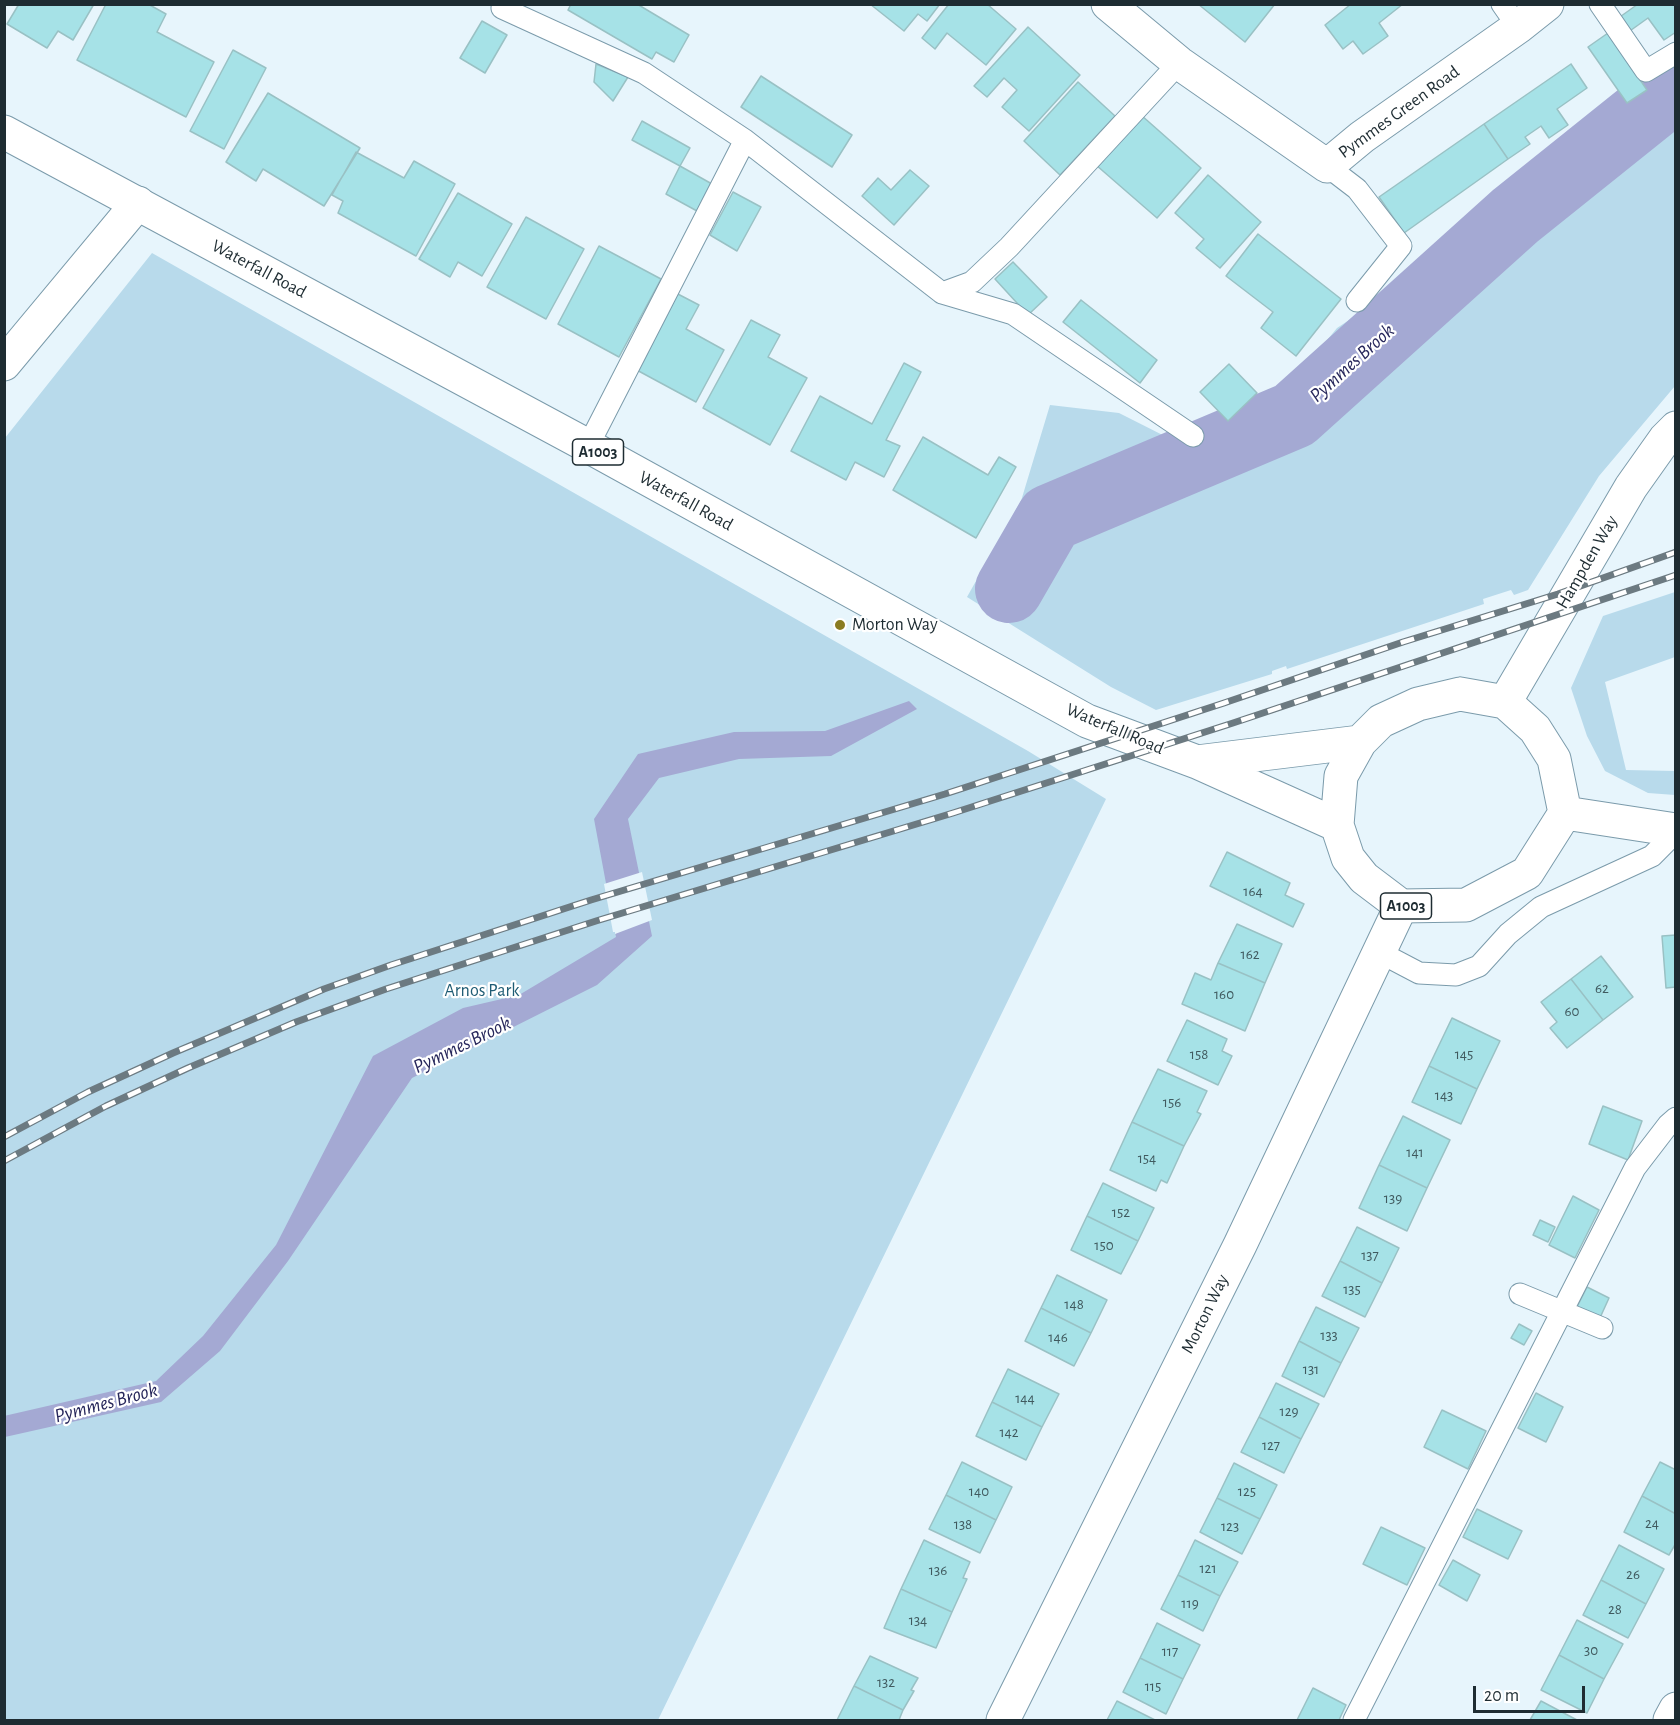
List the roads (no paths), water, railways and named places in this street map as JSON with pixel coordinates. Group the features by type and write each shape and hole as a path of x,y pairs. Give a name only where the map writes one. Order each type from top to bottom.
{"main road":[{"name":"Pymmes Green Road","path":"1108,4 1179,63 1327,166 1510,16 1547,4"},
{"name":"Waterfall Road","path":"4,132 588,446 1087,721 1197,762 1360,742"},
{"path":"4,364 138,203"},
{"name":"Hampden Way","path":"1505,702 1631,487 1665,439 1676,428"},
{"name":"A1003","path":"1505,702 1460,693 1418,704 1381,721 1360,742 1341,776 1337,825 1348,858 1364,878 1401,906 1466,905 1527,873 1565,813"},
{"path":"1505,702 1535,729 1554,759 1565,813 1676,831"},
{"path":"1197,762 1337,825"},
{"name":"Morton Way","path":"1003,1720 1240,1245 1401,906"},
{"path":"1670,1720 1676,1709"}],"lane":[{"path":"1600,4 1646,71 1676,53"},
{"path":"502,8 644,73 745,140 942,293 1013,314 1193,436"},
{"path":"942,293 972,282 1009,248 1179,63"},
{"path":"588,446 745,140"},
{"path":"1327,166 1357,189 1401,246 1357,301"},
{"path":"1379,952 1419,973 1456,975 1479,966 1508,934 1541,907 1652,856 1676,831"},
{"path":"1354,1720 1635,1168 1676,1118"},
{"path":"1520,1294 1602,1328"}],"water":[{"path":"909,701 917,709 831,756 739,759 659,778 628,819 652,936 597,985 412,1078 288,1261 220,1351 161,1402 5,1437 4,1416 156,1381 203,1336 276,1245 373,1056 463,1008 519,995 616,937 594,819 638,754 734,732 825,731"}],"waterway":[{"name":"Pymmes Brook","path":"1009,589 1050,518 1294,415 1515,216 1676,87"}],"railway":[{"path":"4,1137 88,1092 173,1053 324,989 391,965 591,900 945,794 1403,642 1558,594 1676,552"},
{"path":"4,1161 106,1106 188,1068 296,1022 386,989 596,921 953,813 1233,723 1676,575"}],"place":[{"name":"Morton Way","path":"840,625"}],"park label":[{"name":"Arnos Park","path":"482,991"}]}
